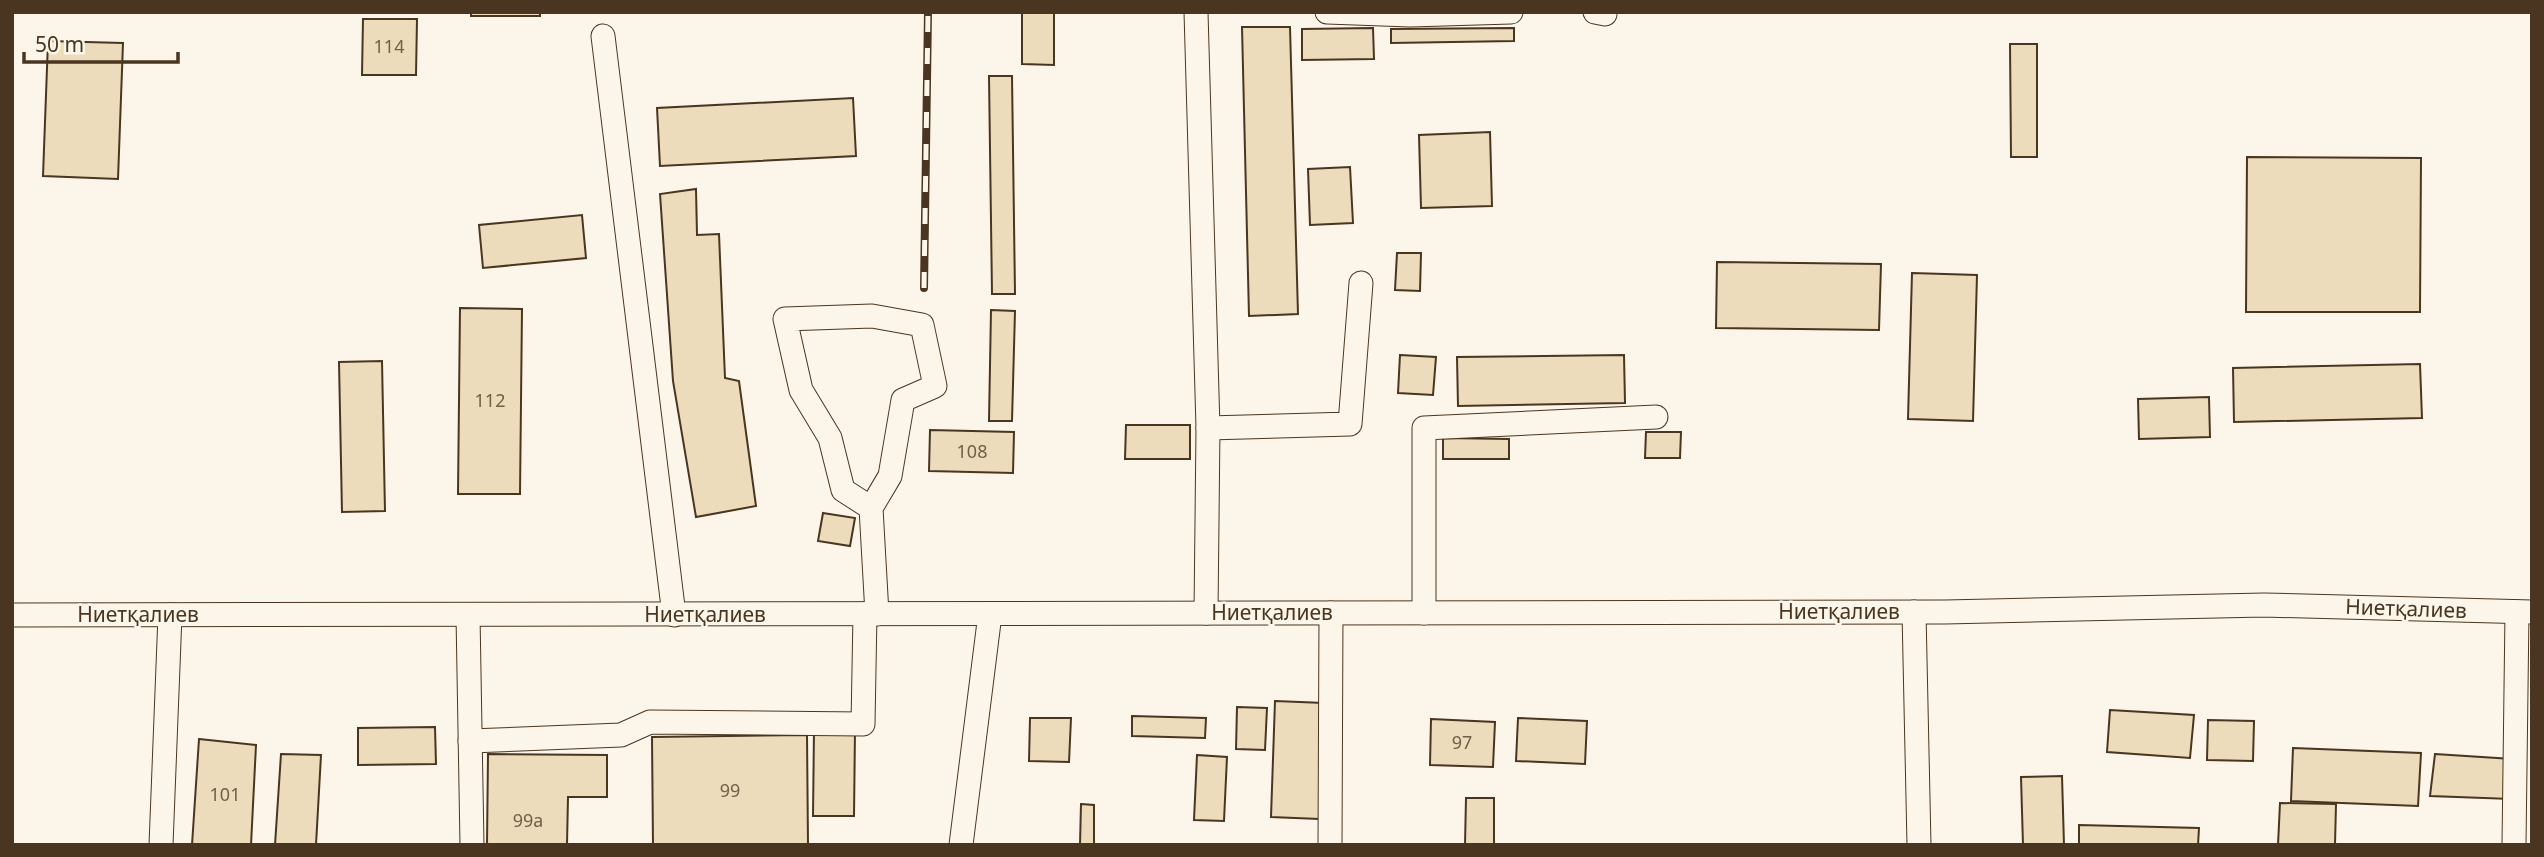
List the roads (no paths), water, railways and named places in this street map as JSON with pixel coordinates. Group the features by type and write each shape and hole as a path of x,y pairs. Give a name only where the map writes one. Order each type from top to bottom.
{"street":[{"path":"1196,12 1208,428 1206,613"},
{"path":"1326,12 1410,15 1511,12"},
{"path":"603,36 674,615"},
{"path":"1208,428 1350,424 1361,283"},
{"path":"470,741 621,735 650,722 863,724 871,614 871,508 890,476 904,400 935,386 922,325 872,316 785,319 801,390 830,438 843,490 871,508"},
{"path":"1424,613 1424,428 1656,417"},
{"name":"Ниетқалиев","path":"12,615 1914,612 2264,605 2524,612"},
{"path":"1914,612 1919,845"},
{"path":"2514,845 2524,612"},
{"path":"1330,845 1331,613"},
{"path":"961,845 990,614"},
{"path":"161,845 170,615"},
{"path":"468,615 472,845"}],"railway":[{"path":"924,288 928,12"}]}
